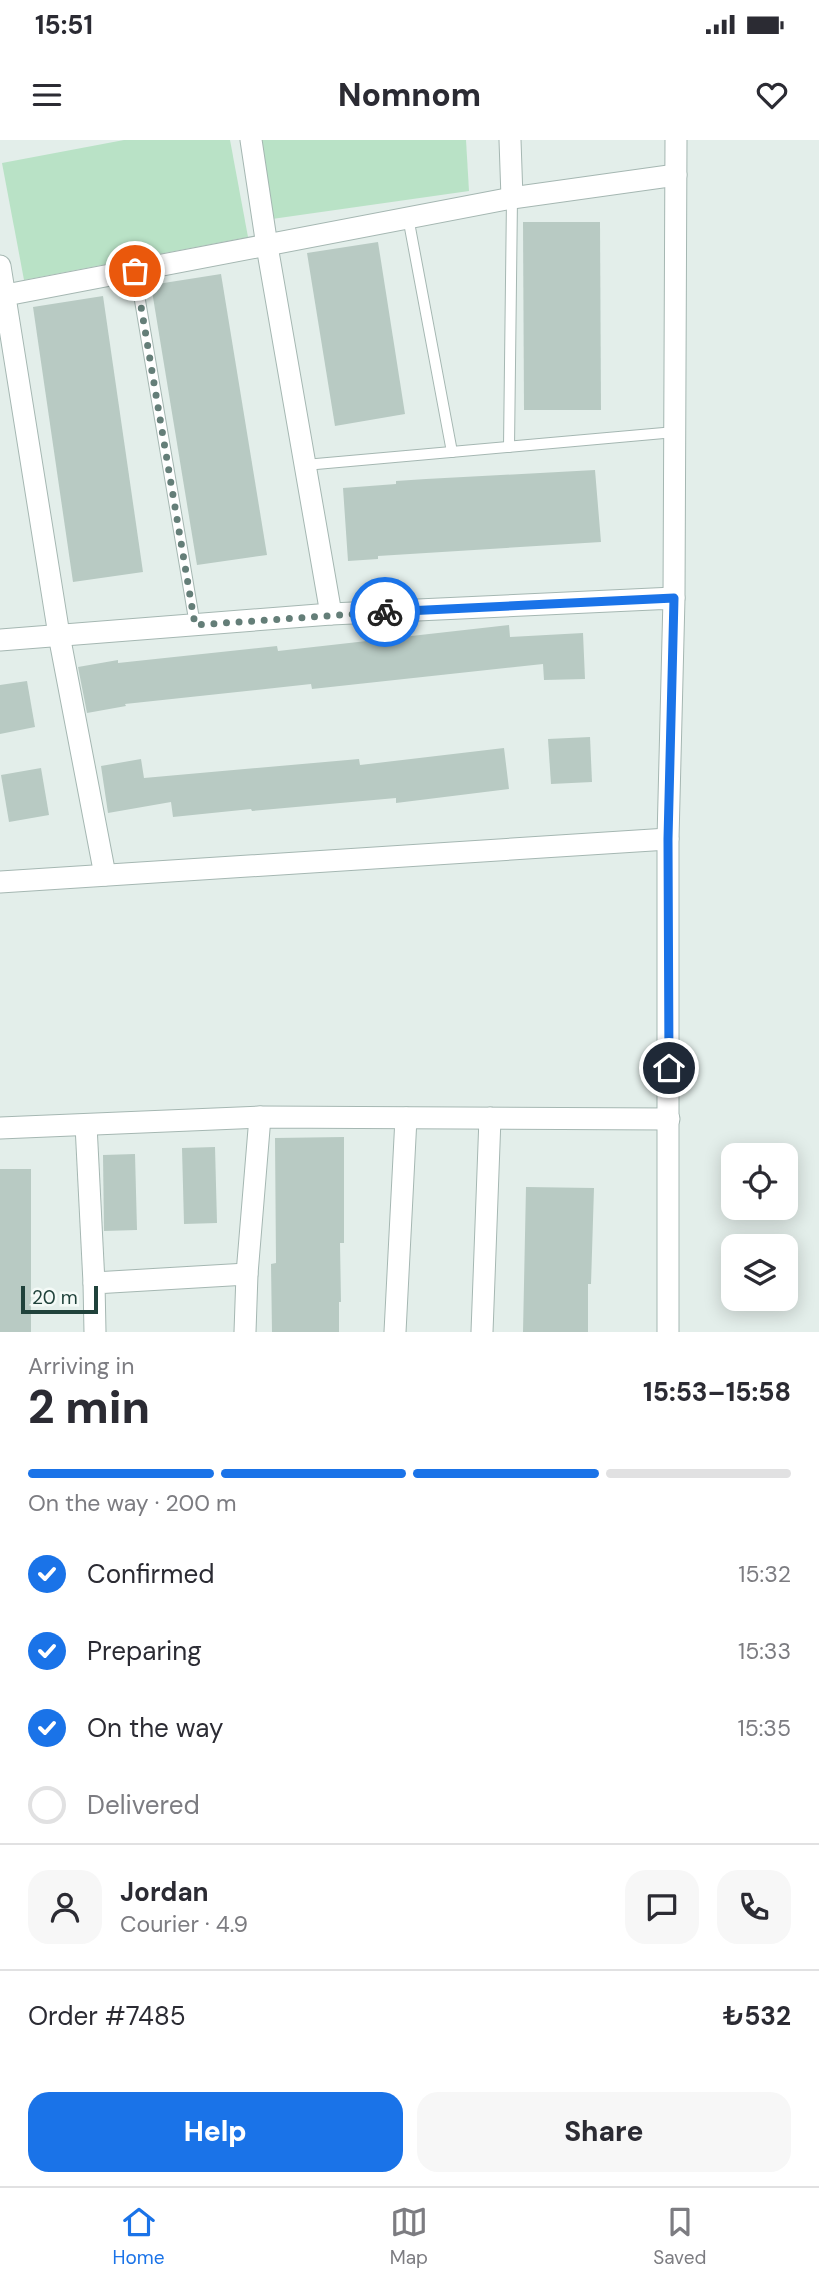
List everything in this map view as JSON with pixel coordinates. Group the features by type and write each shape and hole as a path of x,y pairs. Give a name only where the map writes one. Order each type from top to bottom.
{"street":[{"path":"251,140 331,614"},
{"path":"510,140 512,198"},
{"path":"668,1332 668,839 674,598 676,140"},
{"path":"6,295 512,198 676,175"},
{"path":"0,266 59,635 105,875"},
{"path":"0,640 331,614 674,598"},
{"path":"0,882 668,839"},
{"path":"0,1128 260,1117 669,1119"},
{"path":"245,1332 260,1117"},
{"path":"396,1332 406,1118"},
{"path":"482,1332 490,1118"},
{"path":"86,1125 95,1332"},
{"path":"94,1283 247,1274"}],"lane":[{"path":"509,447 512,198"},
{"path":"408,218 452,452"},
{"path":"135,271 195,625"},
{"path":"305,465 675,432"}],"green space":[{"path":"124,140 230,140 248,237 24,280 2,163"},
{"path":"259,140 466,140 469,191 272,219"}],"building":[{"path":"523,222 600,222 601,410 524,410"},
{"path":"378,242 405,414 335,426 307,253"},
{"path":"221,274 267,555 197,565 151,285"},
{"path":"103,296 143,572 73,582 33,307"},
{"path":"595,470 601,542 378,556 378,559 348,561 343,488 396,484 396,481"},
{"path":"509,625 510,637 583,633 585,679 544,680 543,664 312,689 311,684 125,704 126,706 87,713 78,667 118,660 118,663 277,646 278,651"},
{"path":"27,681 35,727 0,734 0,685"},
{"path":"590,737 592,782 551,784 548,739"},
{"path":"504,748 509,789 396,803 396,798 173,817 171,802 108,813 101,766 141,759 144,778 359,759 360,765"},
{"path":"41,768 49,815 9,822 1,775"},
{"path":"344,1137 344,1243 340,1243 339,1332 272,1332 271,1264 276,1263 275,1138"},
{"path":"215,1147 217,1223 184,1224 182,1148"},
{"path":"135,1154 137,1230 104,1231 103,1155"},
{"path":"0,1169 31,1169 31,1332 0,1332"},
{"path":"526,1187 594,1188 588,1332 523,1332"}],"way so far":[{"path":"135,271 195,625 385,612"}],"route":[{"path":"385,612 674,598 668,839 669,1068"}]}
